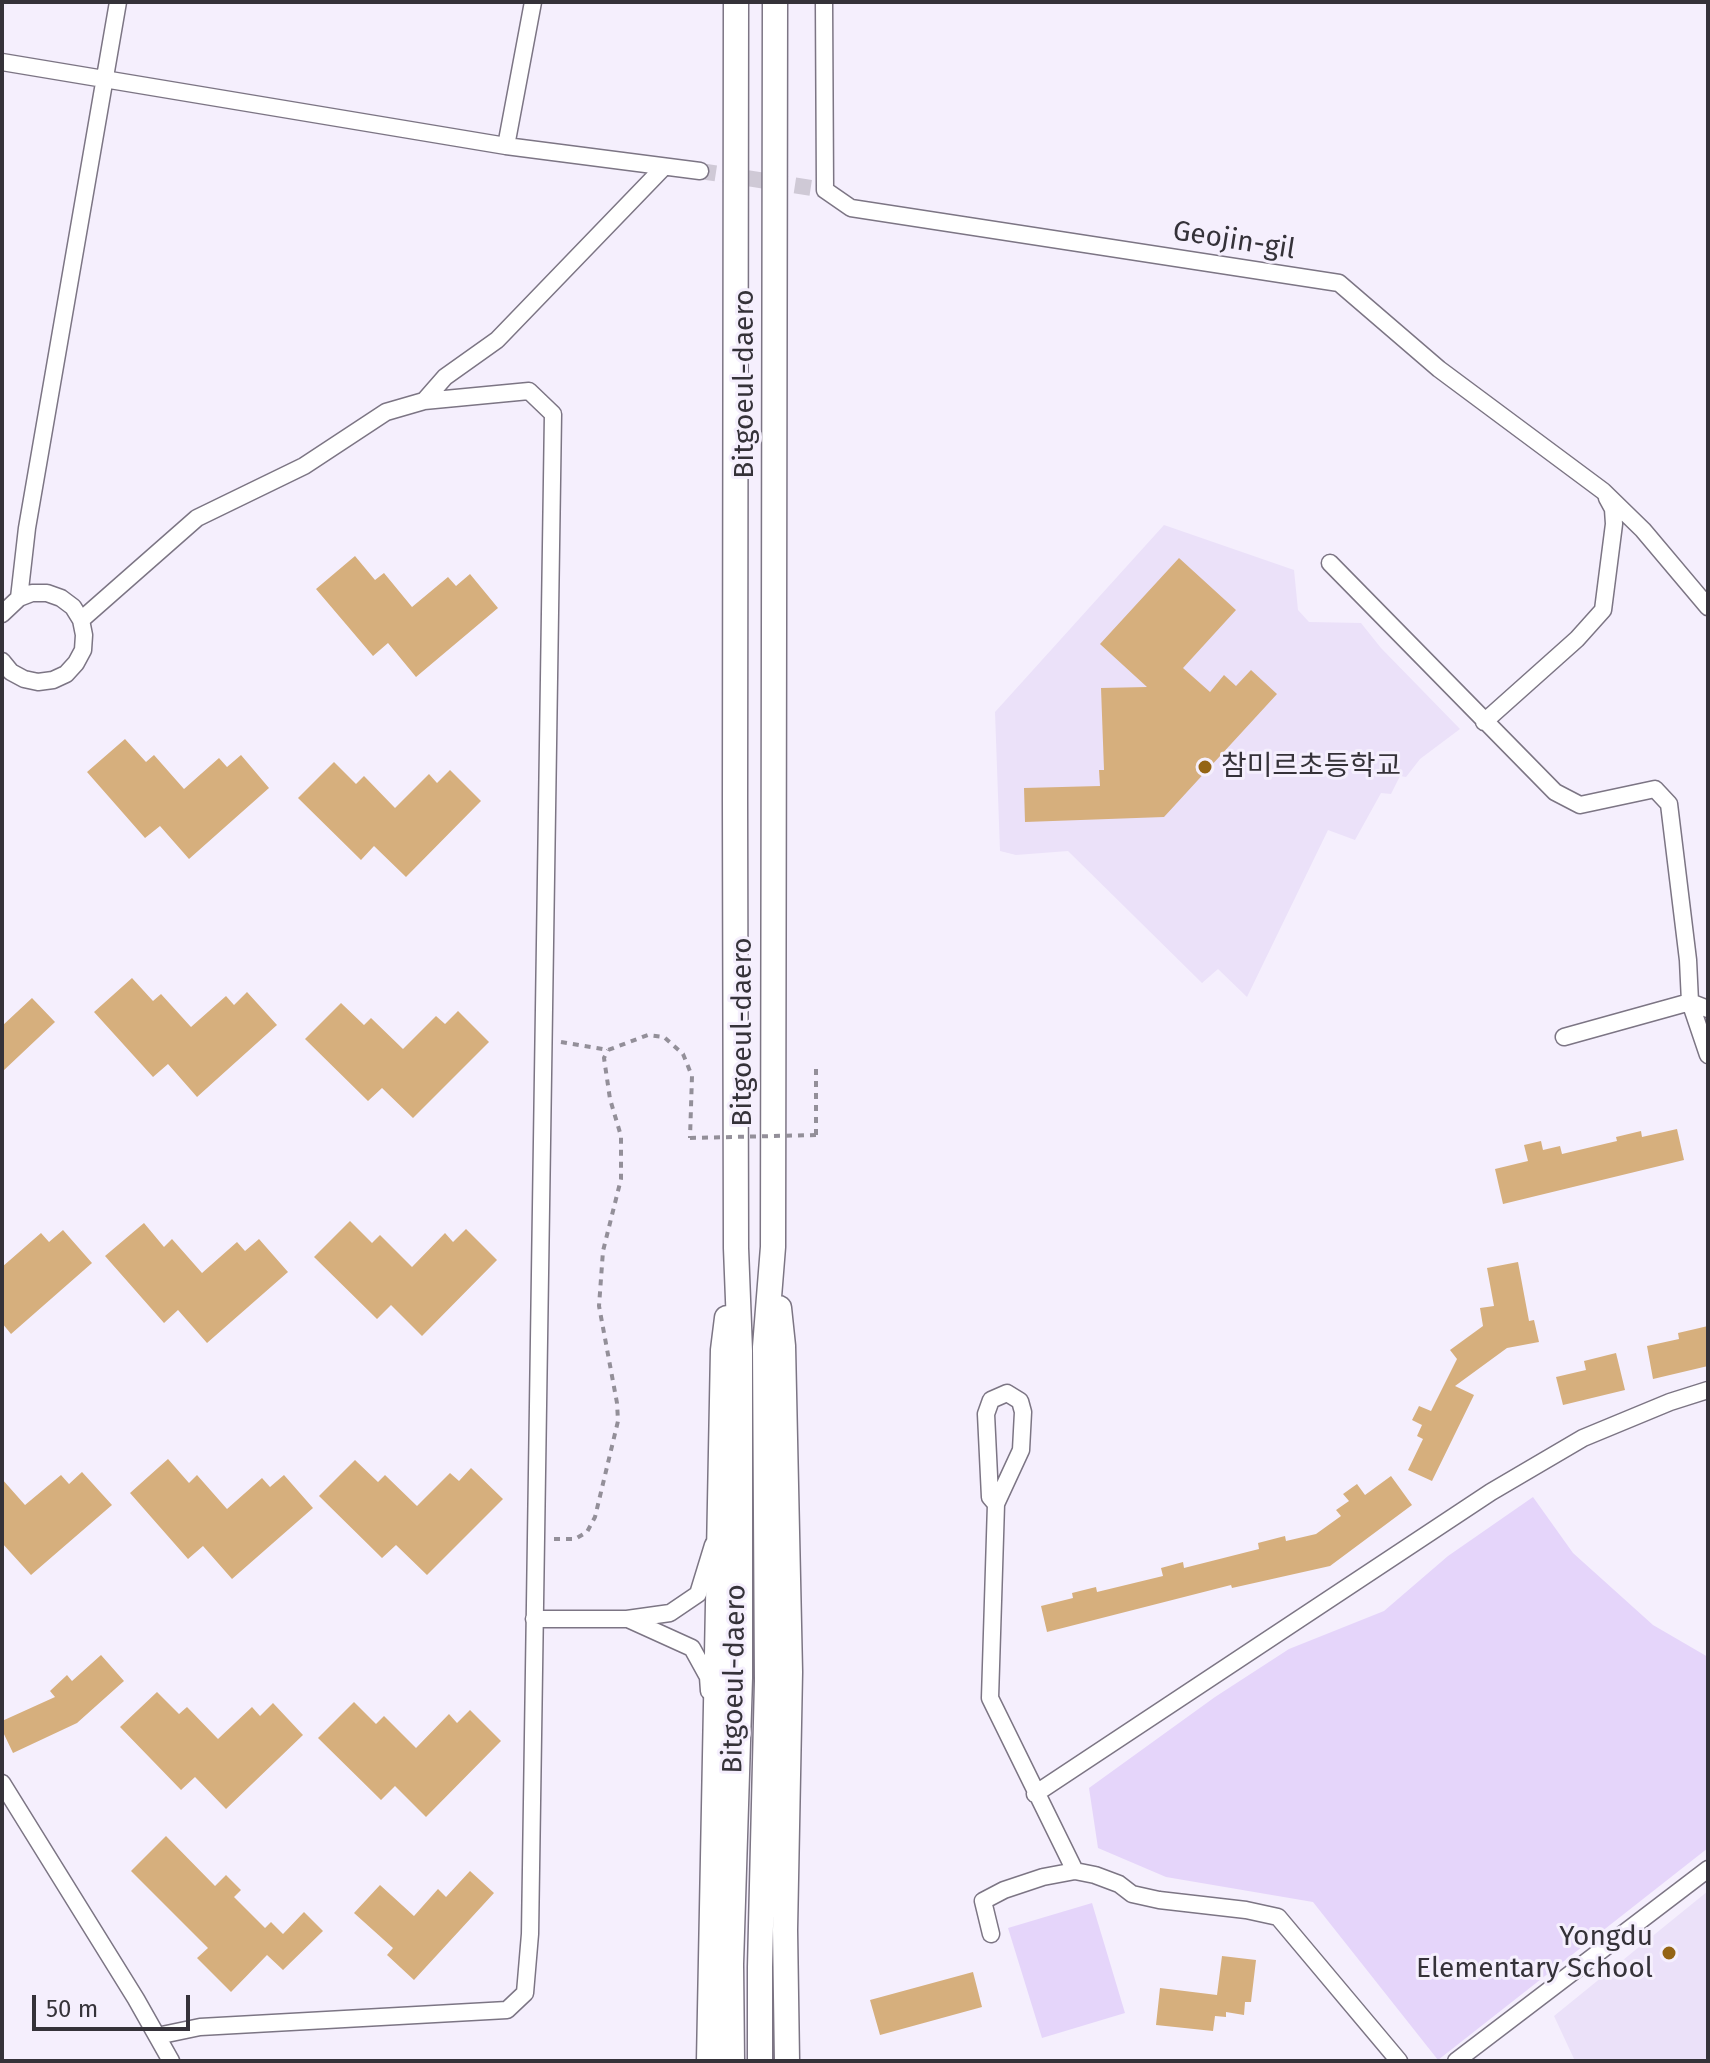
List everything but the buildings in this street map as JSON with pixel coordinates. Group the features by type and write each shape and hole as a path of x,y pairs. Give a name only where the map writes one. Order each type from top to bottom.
{"main road":[{"name":"Bitgoeul-daero","path":"732,2061 731,1964 740,1678 740,1351 736,1248 736,2"},
{"name":"Bitgoeul-daero","path":"760,2061 767,1681 765,1347 773,1247 775,2"},
{"path":"773,1247 783,1346 790,1656 785,1930 787,2061"},
{"path":"709,2061 723,1350 736,1248"}],"street":[{"path":"19,598 27,528 118,2"},
{"path":"506,146 533,2"},
{"name":"Geojin-gil","path":"823,2 825,190 851,208 1339,283 1439,369 1603,491 1643,530 1708,607"},
{"path":"2,62 506,146 700,171"},
{"path":"424,401 445,377 497,340 664,167"},
{"path":"81,620 197,518 304,466 386,412 424,401 529,391 553,414 530,1934 525,1993 507,2010 200,2027 157,2036"},
{"path":"1484,722 1577,639 1603,610 1614,524 1613,509 1603,491"},
{"path":"1330,563 1555,792 1580,805 1655,789 1669,804 1688,960 1690,1002 1708,1055"},
{"path":"2,614 19,598 32,593 47,593 73,607 81,620 84,635 83,650 66,674 38,682 5,673"},
{"path":"1564,1037 1690,1002 1708,1009"},
{"path":"1035,1794 1491,1492 1583,1438 1670,1402 1708,1390"},
{"path":"996,1504 990,1497 986,1414 991,1400 1007,1393 1020,1401 1023,1412 1021,1450 996,1504 990,1698 1075,1871"},
{"path":"534,1619 627,1619 670,1613 698,1594 720,1521"},
{"path":"627,1619 692,1648 708,1677 716,1738"},
{"path":"2,1783 171,2061"},
{"path":"1456,2061 1708,1869"},
{"path":"991,1934 983,1901 1004,1890 1043,1877 1075,1871 1119,1884 1132,1894 1278,1917 1399,2061"}],"path":[{"path":"560,1042 608,1050 648,1035 664,1037 683,1054 692,1076 690,1138 816,1135 816,1069"},
{"path":"554,1539 575,1539 587,1532 595,1517 618,1421 599,1306 603,1251 621,1179 621,1136 604,1058 608,1050"}],"shaded area":[{"name":"참미르초등학교","path":"1164,525 1294,570 1298,610 1309,622 1361,623 1381,648 1460,729 1420,759 1406,777 1400,776 1391,794 1381,793 1355,840 1328,830 1247,997 1218,969 1202,983 1068,851 1016,855 1000,851 995,712"},
{"path":"1533,1497 1573,1553 1653,1625 1708,1657 1708,1848 1438,2060 1313,1902 1166,1877 1098,1848 1089,1788 1215,1697 1289,1649 1384,1611 1448,1556"},
{"name":"Yongdu Elementary School","path":"1708,1891 1708,2061 1575,2061 1554,2016"},
{"path":"1092,1903 1125,2013 1042,2038 1008,1928"}],"tunnel":[{"path":"700,171 825,190"}],"place":[{"name":"참미르초등학교","path":"1205,767"},
{"name":"Yongdu Elementary School","path":"1669,1953"}]}
